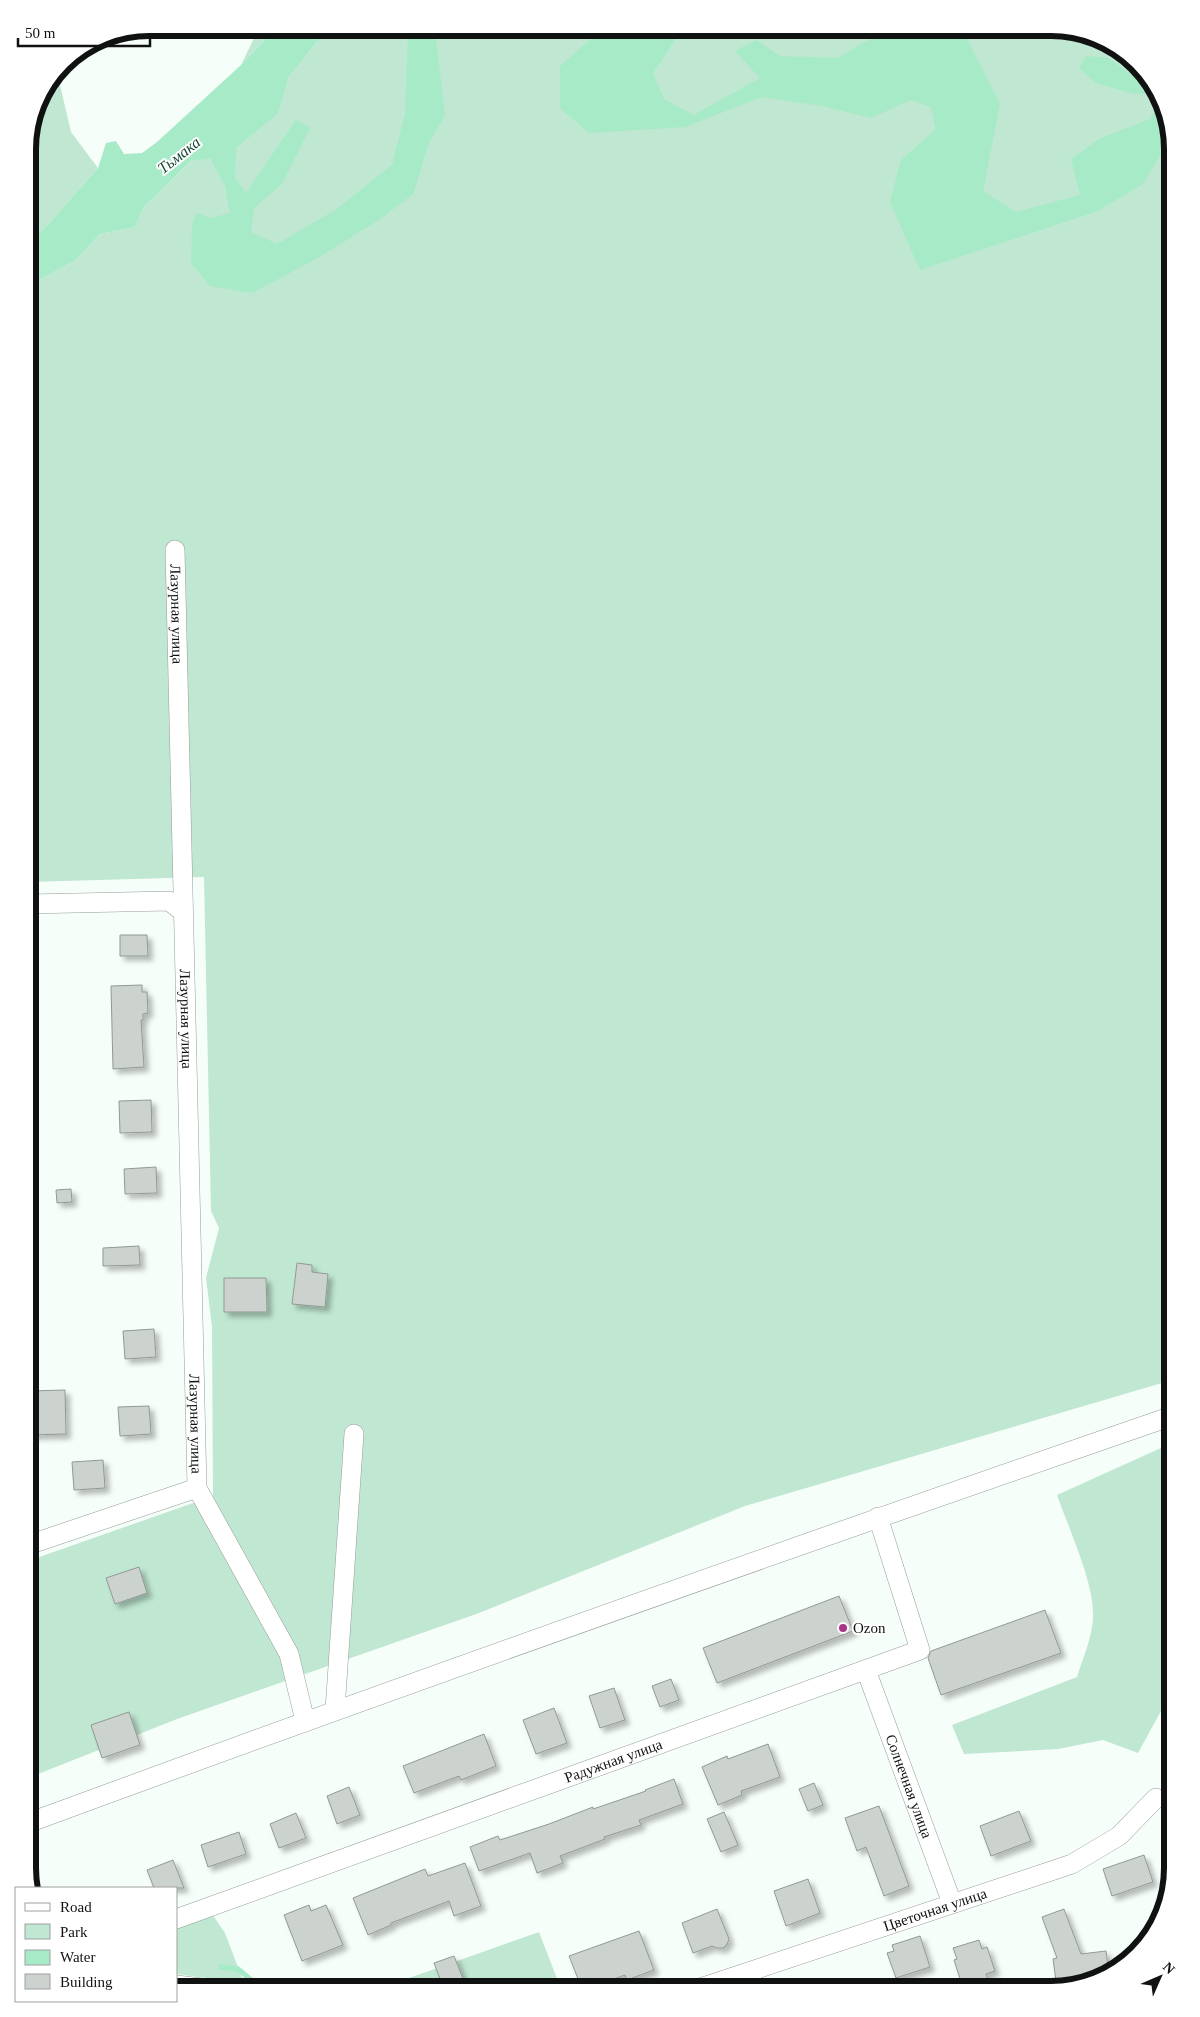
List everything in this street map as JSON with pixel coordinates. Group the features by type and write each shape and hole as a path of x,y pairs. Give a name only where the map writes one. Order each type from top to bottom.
{"street":[{"name":"Лазурная улица","path":"175,550 197,1488"},
{"path":"36,904 169,900 182,910"},
{"path":"36,1820 335,1710 878,1517 1164,1419"},
{"path":"335,1710 354,1434"},
{"path":"36,1542 197,1488 289,1654 305,1721"},
{"name":"Радужная улица","path":"178,1918 920,1650 878,1517"},
{"name":"Солнечная улица","path":"866,1670 952,1903"},
{"name":"Цветочная улица","path":"721,1981 1072,1864 1119,1836 1156,1798"}],"green space":[{"path":"255,36 268,36 241,65"},
{"path":"322,36 1058,36 1087,42 1114,55 1145,86 1158,113 1164,149 1164,1382 745,1506 479,1613 177,1719 36,1775 36,1558 213,1496 212,1327 206,1278 219,1228 211,1211 204,877 36,882 36,282 76,260 100,234 135,227 143,208 226,127 288,78"},
{"path":"59,81 71,132 98,168 44,229 36,234 36,142 42,113"},
{"path":"1164,1447 1164,1706 1138,1753 1103,1740 1058,1749 964,1754 952,1725 1077,1677 1092,1629 1092,1600 1085,1570 1057,1495"},
{"path":"212,1914 225,1933 243,1981 178,1974 178,1925"},
{"path":"539,1932 558,1981 401,1981"}],"water":[{"name":"Тьмака","path":"268,36 322,36 288,78 278,113 236,148 235,178 246,193 296,120 310,128 282,184 254,208 251,232 277,244 334,211 392,165 405,114 408,37 431,36 436,40 445,115 429,143 413,194 379,220 314,260 252,293 210,286 191,263 192,225 196,213 211,218 230,213 225,186 210,158 191,161 143,208 135,227 100,234 76,260 36,282 36,234 44,229 98,168 106,143 116,141 124,154 142,153 157,142 241,65"},
{"path":"594,36 678,36 653,73 664,99 694,115 760,78 735,51 756,40 780,56 837,58 875,36 965,36 1000,104 983,191 1016,212 1080,195 1071,159 1101,138 1150,119 1157,110 1163,134 1164,150 1142,185 1095,212 920,270 890,202 901,160 936,129 931,107 911,100 871,118 822,106 762,97 685,127 589,133 560,108 560,66"},
{"path":"1086,56 1108,58 1137,77 1149,93 1134,94 1096,83 1079,68"}],"building":[{"path":"120,935 147,935 148,956 120,956"},
{"path":"142,985 142,992 147,992 148,1013 143,1014 143,1020 141,1020 144,1067 113,1069 111,986"},
{"path":"151,1100 152,1132 120,1133 119,1101"},
{"path":"156,1167 157,1193 125,1194 124,1169"},
{"path":"71,1189 72,1202 57,1203 56,1190"},
{"path":"139,1246 140,1265 103,1266 103,1248"},
{"path":"297,1263 312,1265 312,1272 328,1274 325,1307 292,1304"},
{"path":"224,1278 266,1278 267,1312 224,1312"},
{"path":"154,1329 156,1357 125,1359 123,1331"},
{"path":"65,1390 66,1434 36,1435 36,1391"},
{"path":"149,1406 151,1434 120,1436 118,1407"},
{"path":"103,1460 105,1488 74,1490 72,1462"},
{"path":"139,1567 147,1593 115,1604 106,1578"},
{"path":"839,1596 853,1631 717,1683 703,1648"},
{"path":"1045,1610 1061,1653 941,1695 928,1658 931,1651"},
{"path":"671,1679 679,1700 660,1707 652,1686"},
{"path":"614,1688 625,1720 600,1728 589,1696"},
{"path":"554,1708 567,1743 536,1754 523,1720"},
{"path":"129,1712 140,1745 102,1758 91,1725"},
{"path":"484,1734 496,1766 461,1780 459,1776 414,1793 403,1766"},
{"path":"768,1744 780,1777 741,1791 742,1795 718,1805 702,1767 727,1756 728,1759"},
{"path":"674,1779 683,1804 639,1820 641,1825 604,1837 605,1839 560,1856 563,1863 537,1873 530,1853 479,1871 470,1847 498,1836 500,1840 549,1824 593,1807 593,1809 646,1791"},
{"path":"814,1783 823,1805 808,1811 799,1789"},
{"path":"349,1787 360,1815 337,1824 327,1796"},
{"path":"879,1806 909,1886 884,1896 866,1847 857,1851 845,1818"},
{"path":"1019,1811 1031,1841 991,1856 980,1826"},
{"path":"724,1812 738,1845 721,1852 707,1819"},
{"path":"296,1813 306,1838 279,1848 270,1824"},
{"path":"239,1832 246,1854 208,1867 201,1845"},
{"path":"1144,1855 1153,1882 1112,1896 1103,1869"},
{"path":"173,1860 184,1888 154,1887 147,1870"},
{"path":"465,1863 481,1906 454,1916 449,1901 391,1923 391,1925 368,1935 353,1898 425,1869 428,1876"},
{"path":"808,1879 820,1913 786,1926 774,1891"},
{"path":"309,1905 311,1911 326,1905 343,1945 302,1961 284,1915"},
{"path":"717,1909 729,1939 727,1944 723,1948 712,1946 693,1953 682,1923"},
{"path":"1064,1909 1081,1954 1106,1951 1108,1965 1087,1975 1056,1981 1053,1959 1057,1958 1042,1917"},
{"path":"639,1931 654,1970 627,1980 625,1975 609,1981 579,1981 569,1956"},
{"path":"920,1936 930,1967 896,1978 887,1953 894,1951 892,1945"},
{"path":"979,1940 982,1949 987,1947 995,1971 986,1974 989,1981 961,1981 954,1960 957,1959 953,1948"},
{"path":"454,1956 464,1981 441,1981 434,1963"}],"waterway":[{"path":"221,1967 238,1969 252,1981"}],"place":[{"name":"Ozon","path":"843,1628"}]}
